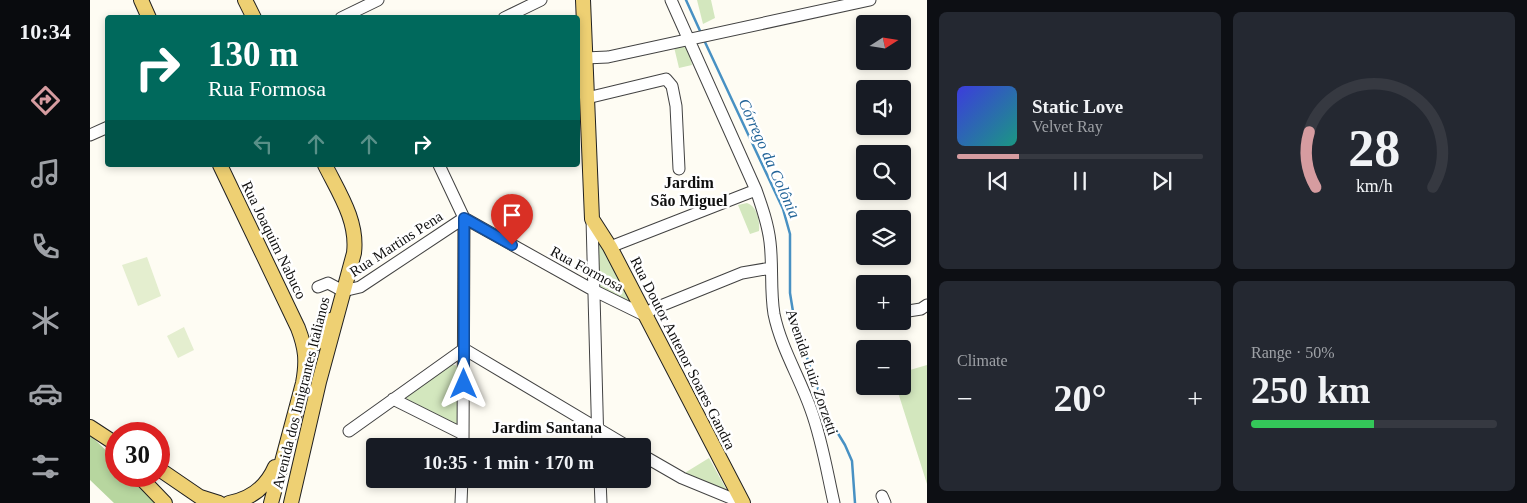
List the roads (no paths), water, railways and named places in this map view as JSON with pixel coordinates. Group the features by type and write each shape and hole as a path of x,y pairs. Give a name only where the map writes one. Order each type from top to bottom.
{"main road":[{"path":"141,0 148,15"},
{"path":"245,0 252,15"},
{"path":"583,0 592,220"},
{"name":"Rua Joaquim Nabuco","path":"221,167 298,328"},
{"name":"Avenida dos Imigrantes Italianos","path":"291,503 319,382 354,253 355,234 351,218 326,167"},
{"name":"Rua Doutor Antenor Soares Gandra","path":"592,220 610,247 743,503"},
{"path":"305,349 316,342 324,323 336,318"},
{"name":"Avenida dos Imigrantes Italianos","path":"271,503 304,382 306,367 305,349 298,328"},
{"path":"305,349 316,354 318,358 319,382"},
{"path":"92,429 105,437"},
{"path":"92,429 105,442"},
{"path":"229,503 241,501 264,487 284,454"},
{"path":"170,477 200,497 219,503"},
{"path":"150,487 165,503"}],"street":[{"path":"348,15 378,0"},
{"path":"510,15 541,0"},
{"name":"Avenida Luiz Zorzetti","path":"671,0 692,38 756,190 769,236 774,315 789,360 811,409 818,431 834,503"},
{"path":"585,58 608,57 716,33 825,4 870,0"},
{"path":"587,98 666,80 672,86 675,101 679,168"},
{"path":"90,135 105,128"},
{"path":"440,167 464,218 463,438"},
{"path":"610,247 756,190"},
{"name":"Rua Martins Pena","path":"343,291 360,288 464,218"},
{"name":"Rua Formosa","path":"464,218 593,290 644,315"},
{"path":"592,220 598,438"},
{"path":"644,315 653,309 742,274 771,268"},
{"path":"318,288 328,283 343,291"},
{"path":"623,305 632,300 635,294"},
{"path":"911,310 920,309 927,305"},
{"path":"349,431 464,350"},
{"path":"464,350 613,438"},
{"path":"393,399 460,438"},
{"path":"651,460 682,478 743,503"},
{"path":"600,488 601,503"}],"waterway":[{"name":"Córrego da Colônia","path":"686,0 701,33"},
{"name":"Córrego da Colônia","path":"704,40 783,209 790,234 790,293 795,324 828,417 845,445 852,461 855,503"}],"district":[{"name":"Jardim São Miguel","path":"689,191"},
{"name":"Jardim Santana","path":"547,427"}]}
